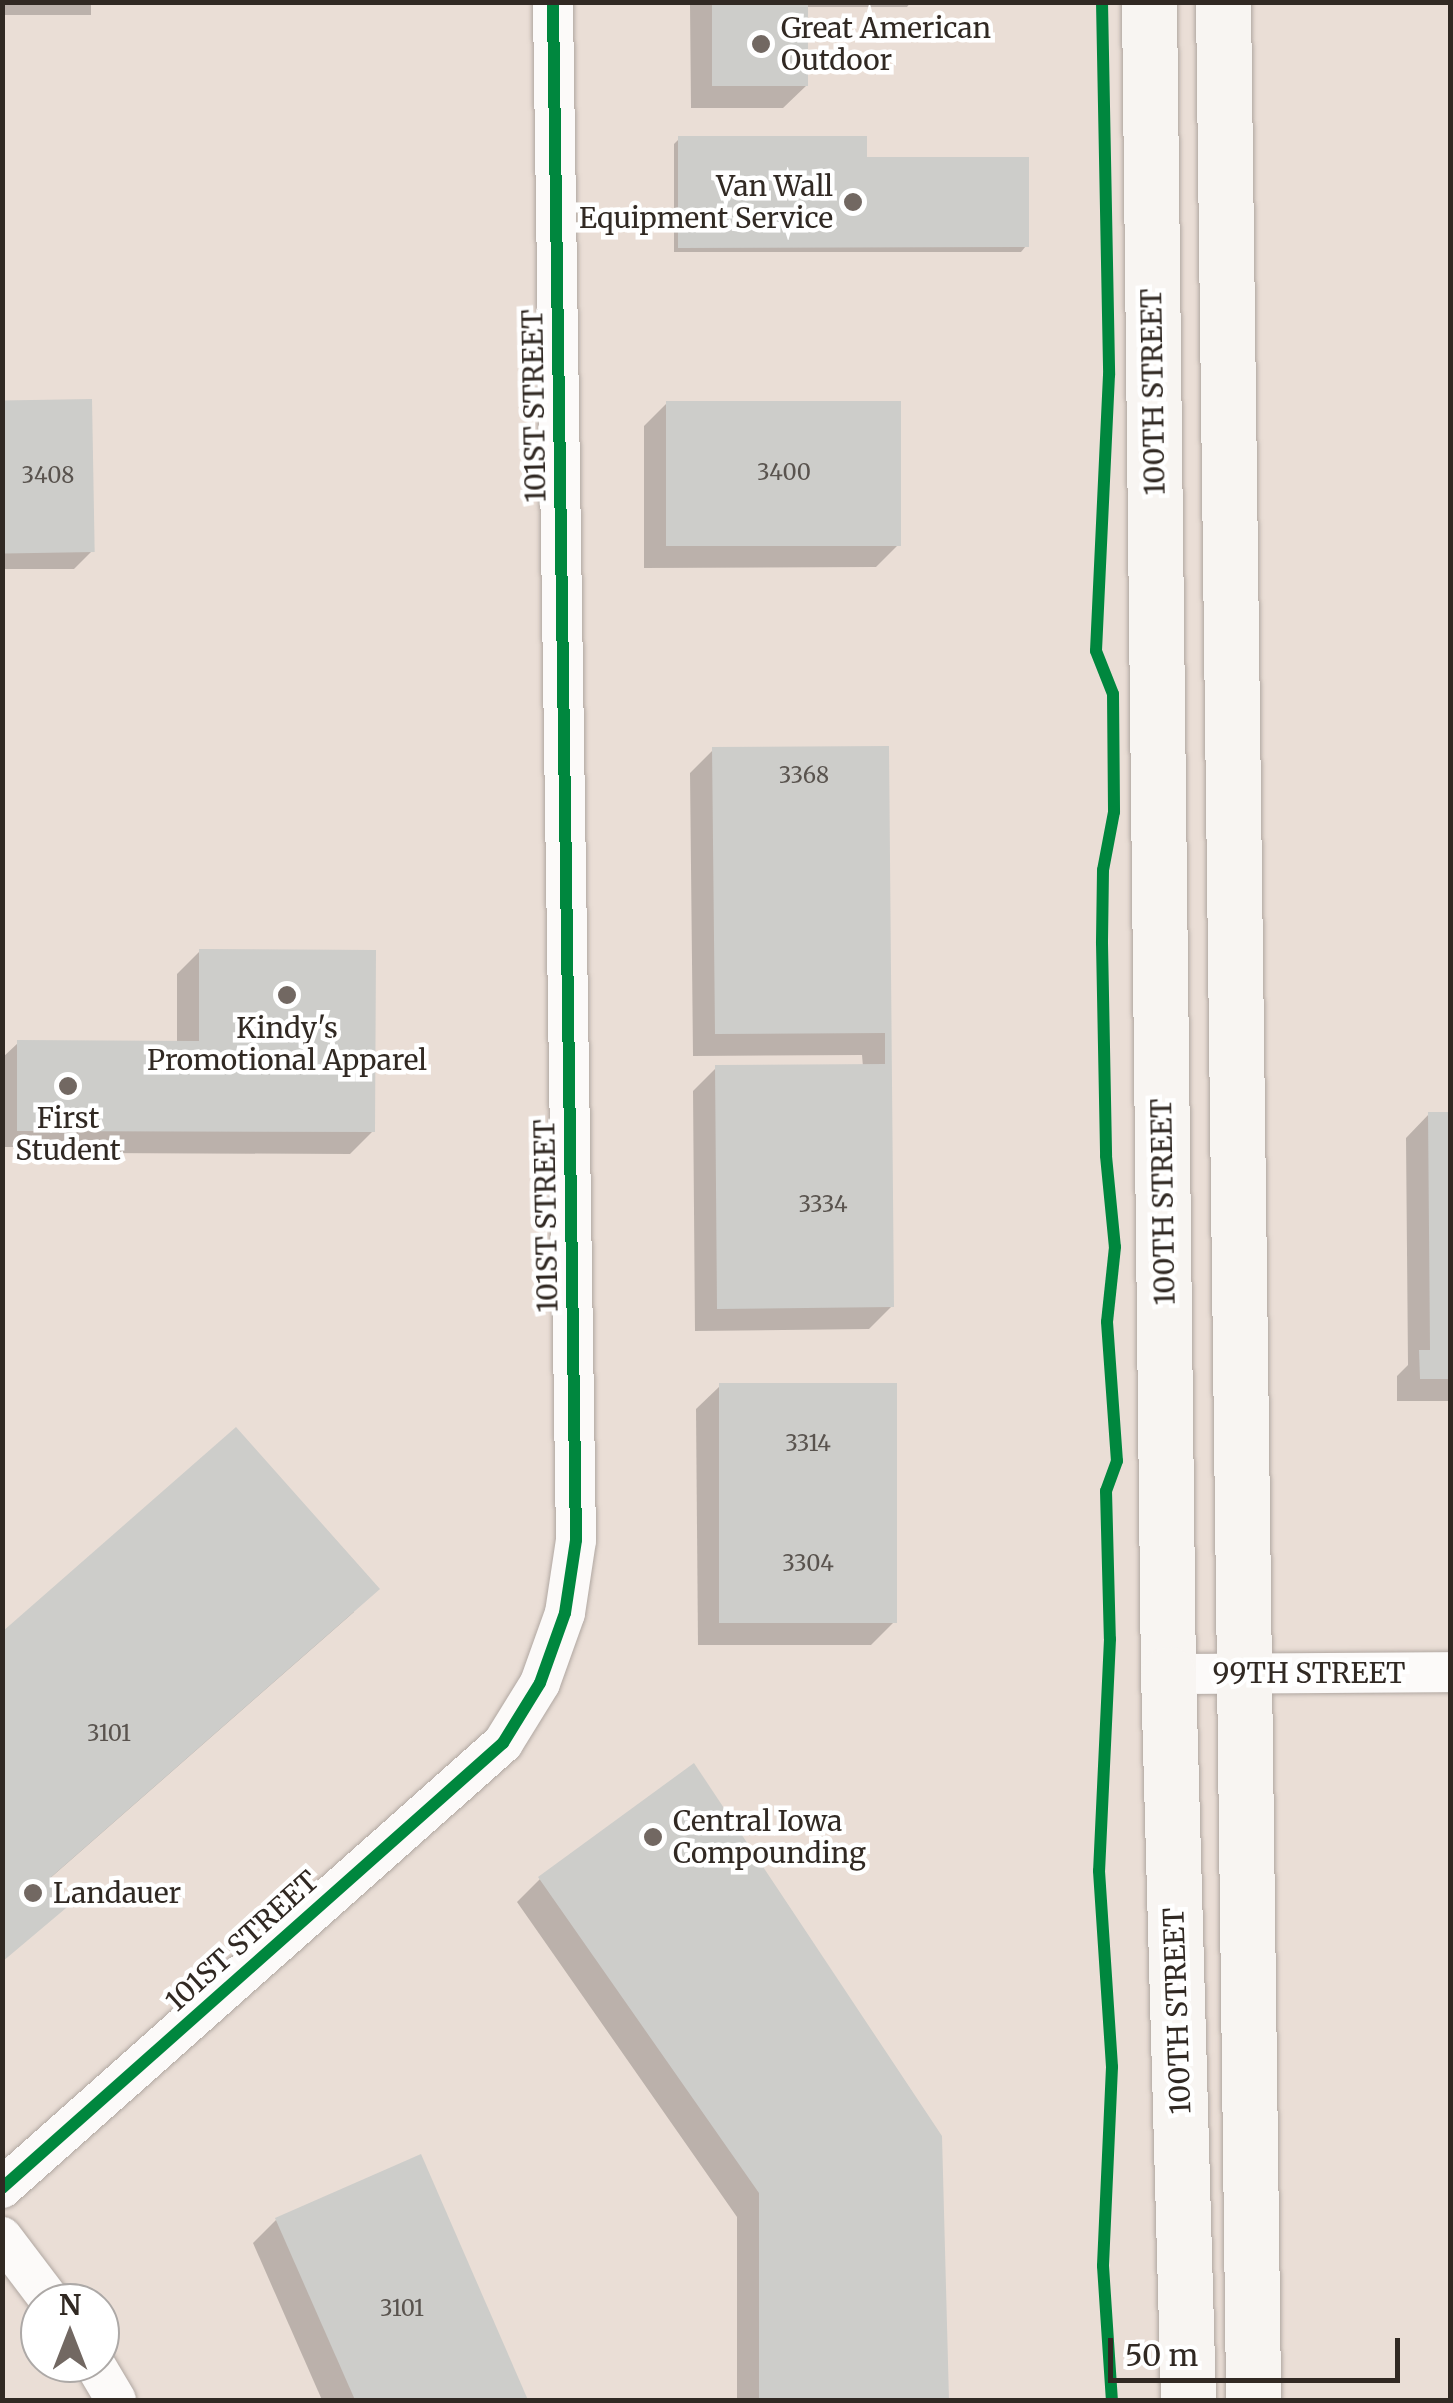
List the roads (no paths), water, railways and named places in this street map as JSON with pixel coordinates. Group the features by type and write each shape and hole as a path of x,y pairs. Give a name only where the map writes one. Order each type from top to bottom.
{"main road":[{"name":"100TH STREET","path":"1149,2 1168,1674 1188,2400"},
{"path":"1223,2 1253,2400"}],"street":[{"name":"101ST STREET","path":"2,2188 503,1743 540,1683 566,1614 576,1540 554,2"},
{"name":"99TH STREET","path":"1168,1674 1450,1672"},
{"path":"2,2237 37,2283"}],"place":[{"name":"Great American Outdoor","path":"761,44"},
{"name":"Van Wall Equipment Service","path":"853,202"},
{"name":"Kindy's Promotional Apparel","path":"287,995"},
{"name":"First Student","path":"68,1086"},
{"name":"Central Iowa Compounding","path":"653,1837"},
{"name":"Landauer","path":"33,1893"}]}
